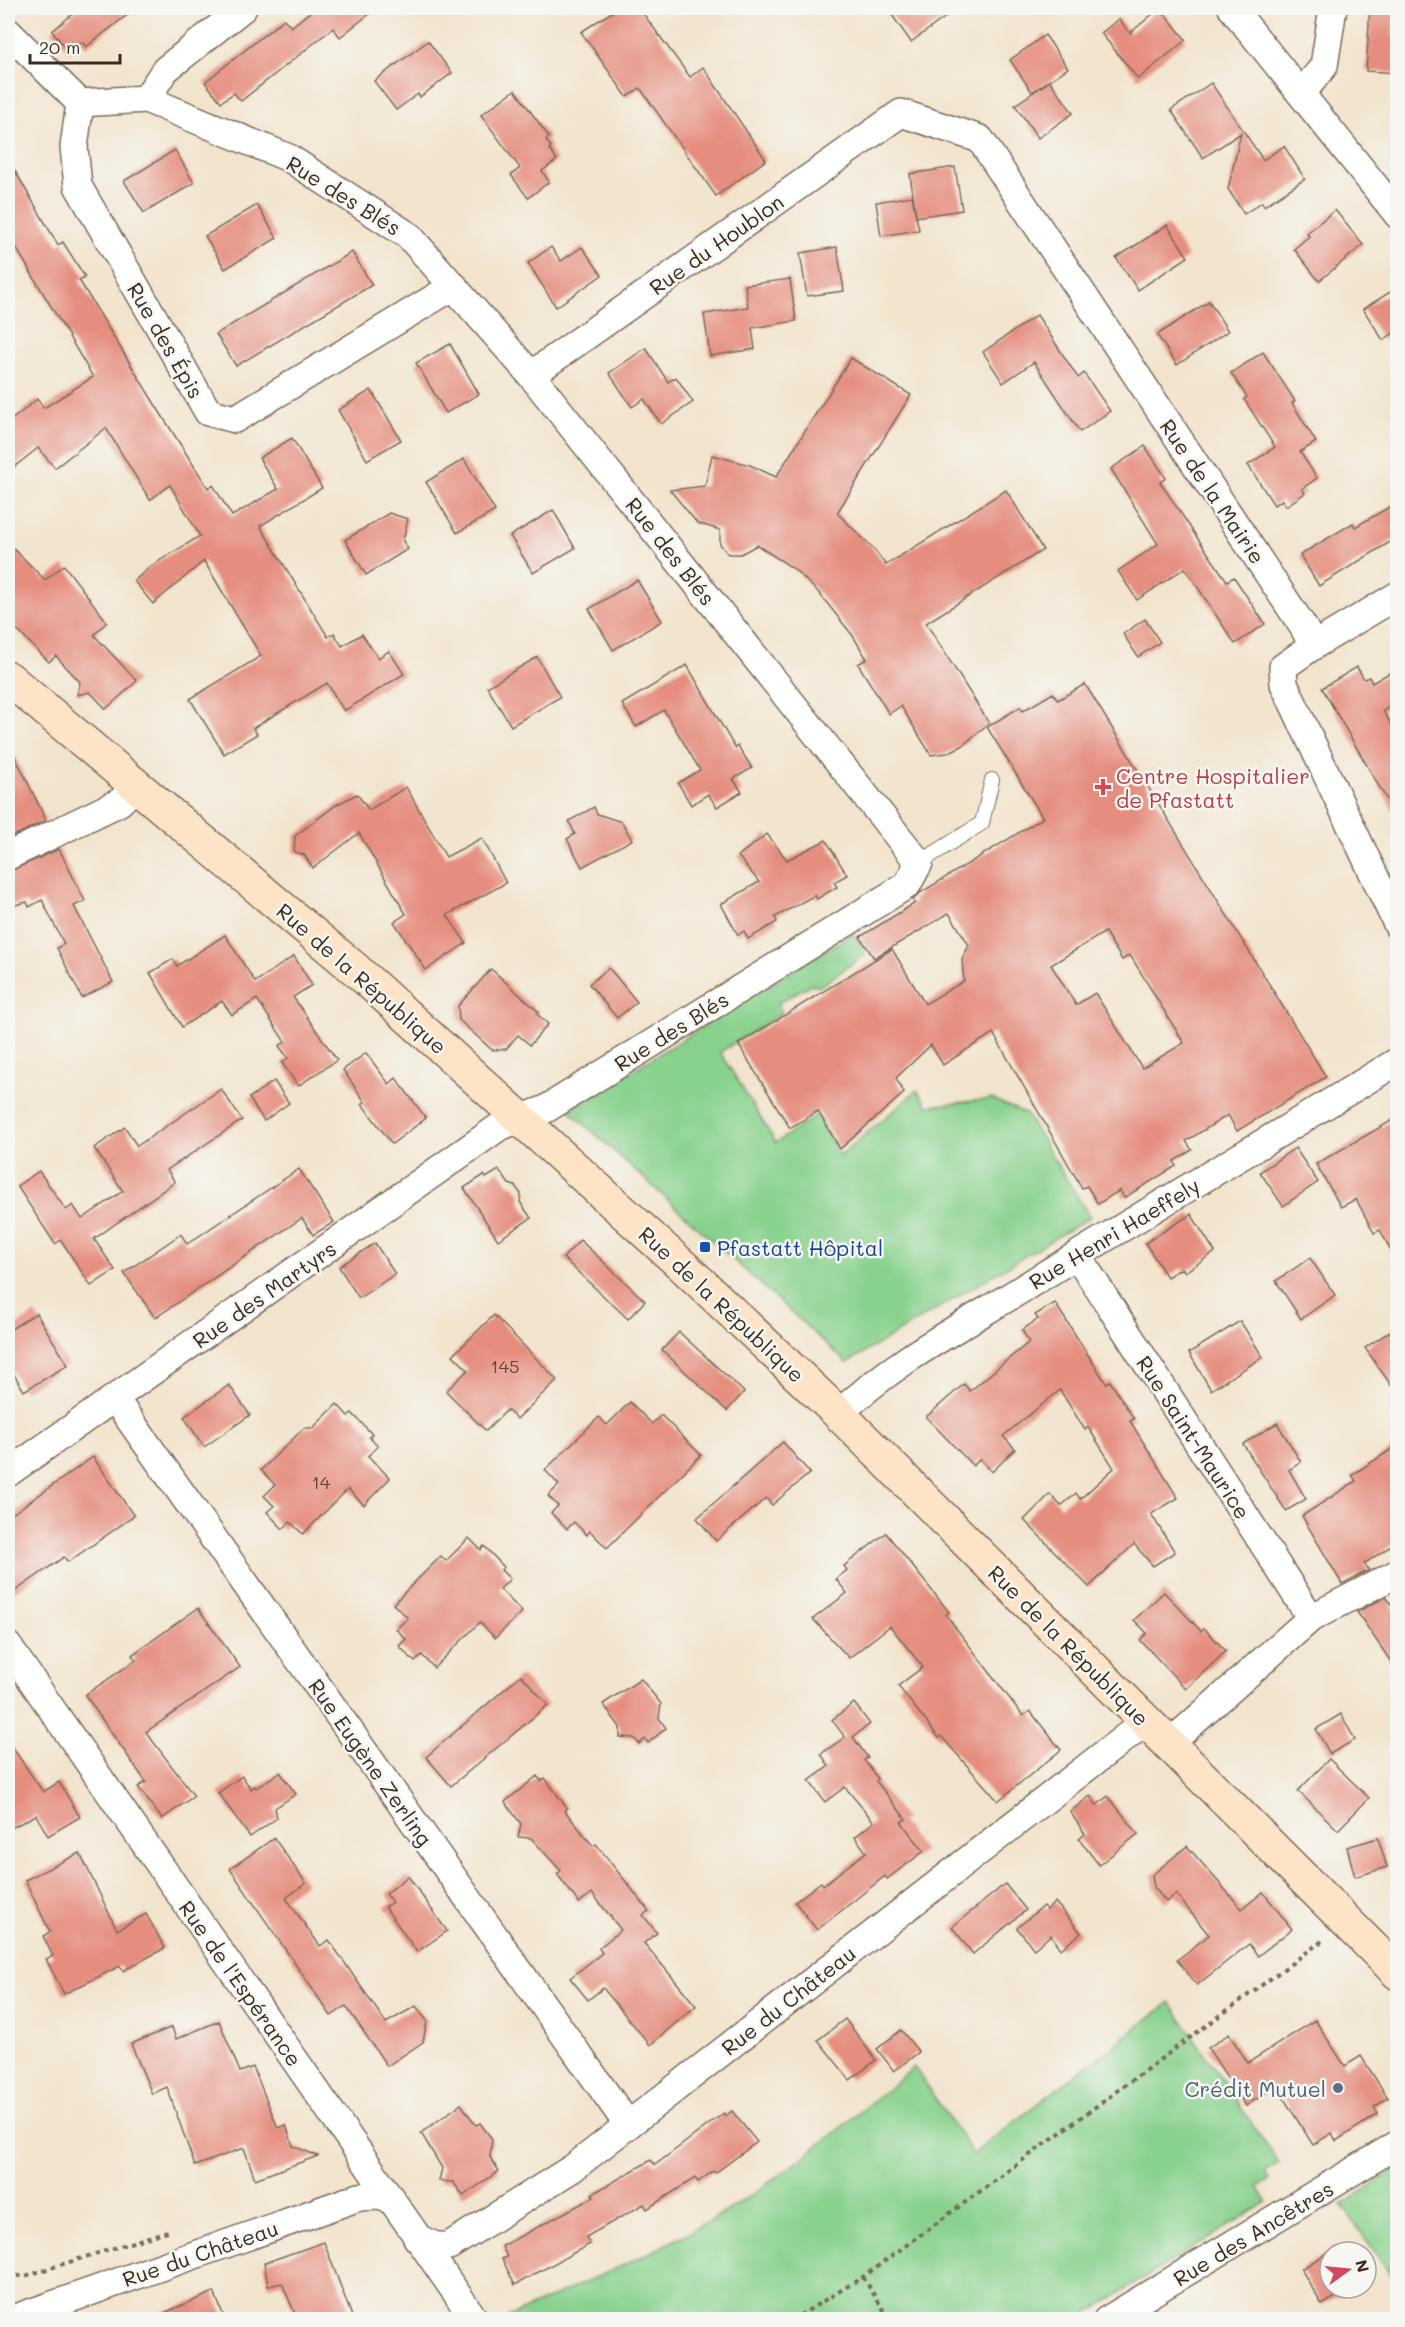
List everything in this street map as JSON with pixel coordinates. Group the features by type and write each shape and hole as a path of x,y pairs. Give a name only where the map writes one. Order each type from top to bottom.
{"main road":[{"name":"Rue de la République","path":"8,678 355,969 685,1268 839,1414 1398,1973"}],"street":[{"path":"146,99 165,70 243,8"},
{"path":"1232,8 1398,215"},
{"path":"1301,94 1324,66 1333,8"},
{"path":"8,32 80,104"},
{"name":"Rue des Blés","path":"80,104 146,99 289,158 409,236 531,375 920,863 907,885 546,1108 522,1119"},
{"name":"Rue des Épis","path":"80,104 74,147 78,186 208,412 235,419 454,286"},
{"name":"Rue du Houblon","path":"531,375 901,113"},
{"name":"Rue de la Mairie","path":"901,113 980,138 1313,646"},
{"path":"1395,914 1284,684 1283,667 1313,646 1398,595"},
{"path":"8,856 120,802 137,785"},
{"name":"Rue Henri Haeffely","path":"839,1414 857,1396 892,1370 1398,1061"},
{"name":"Rue des Martyrs","path":"8,1473 499,1127 522,1119"},
{"name":"Rue Saint-Maurice","path":"1077,1255 1311,1618"},
{"name":"Rue Eugène Zerling","path":"115,1399 628,2125"},
{"name":"Rue du Château","path":"417,2238 436,2246 449,2246 573,2168 1311,1618 1398,1573"},
{"name":"Rue de l'Espérance","path":"8,1646 417,2238 476,2319"},
{"name":"Rue des Ancêtres","path":"1107,2319 1398,2144"},
{"name":"Rue du Château","path":"10,2319 359,2197 379,2196 391,2200"}],"lane":[{"path":"920,863 982,823 992,780"}],"path":[{"path":"792,2319 863,2277 1320,1943 1346,1921"},
{"path":"8,2276 25,2276 173,2229"},
{"path":"863,2277 890,2319"}],"green space":[{"path":"853,933 866,954 819,987 811,984 778,1003 782,1013 720,1052 776,1143 816,1115 840,1156 917,1090 928,1106 992,1099 1026,1114 1090,1217 847,1363 569,1110"},
{"path":"1170,2002 1279,2164 1265,2172 1270,2180 1258,2187 1267,2202 1078,2319 510,2320 508,2317 627,2264 714,2219 808,2154 914,2067 973,2154"},
{"path":"1397,2168 1397,2284 1378,2257 1378,2240 1366,2240 1342,2205"}],"building":[{"path":"80,8 136,8 86,47 82,42 69,52 52,31"},
{"path":"315,8 377,8 340,37 333,28 241,101 234,93 221,102 205,82 284,19 291,27"},
{"path":"618,8 639,8 690,77 703,67 766,160 716,196 640,88 627,97 581,32"},
{"path":"887,8 958,8 911,42"},
{"path":"1160,8 1186,40 1138,79 1101,33 1119,19 1130,33"},
{"path":"1370,8 1395,8 1393,36 1398,36 1398,73 1366,71"},
{"path":"1045,35 1068,68 1032,92 1010,60"},
{"path":"428,41 452,73 420,97 418,94 396,110 374,81"},
{"path":"1050,81 1073,113 1038,138 1015,105"},
{"path":"1211,83 1263,160 1284,146 1305,179 1264,206 1262,202 1244,214 1228,189 1241,133 1203,158 1171,110"},
{"path":"515,90 549,137 546,140 551,147 549,149 557,160 542,171 549,182 528,198 511,175 520,168 481,115"},
{"path":"175,150 194,183 144,213 124,181"},
{"path":"8,159 58,245 63,242 85,277 79,280 156,406 208,488 213,485 232,516 278,489 259,458 292,438 322,488 260,526 328,637 334,633 342,646 362,634 378,658 389,651 404,674 344,711 327,683 253,728 257,734 224,754 190,699 261,656 204,561 153,604 134,581 151,566 200,536 170,485 150,500 106,428 55,468 38,448 8,472 8,423 37,399 44,408 93,377 8,234"},
{"path":"955,167 962,210 916,217 910,174"},
{"path":"912,196 919,230 881,236 876,202"},
{"path":"257,205 277,238 225,269 205,236"},
{"path":"1335,210 1363,245 1319,281 1294,249 1309,236 1307,233"},
{"path":"1167,225 1188,257 1138,290 1116,258"},
{"path":"551,247 561,261 582,247 602,275 556,307 528,263"},
{"path":"837,247 844,291 807,296 800,253"},
{"path":"352,252 372,285 236,366 216,334"},
{"path":"790,279 796,321 752,328 755,349 710,356 704,314 748,307 745,285"},
{"path":"1398,287 1398,330 1383,340 1363,309"},
{"path":"1209,301 1228,331 1177,365 1157,335"},
{"path":"1037,315 1078,378 1084,373 1110,411 1080,432 1034,362 1003,383 983,352"},
{"path":"450,344 479,394 446,413 416,363"},
{"path":"646,348 668,382 676,377 693,402 661,424 644,399 632,407 609,373"},
{"path":"1263,352 1295,401 1292,403 1316,442 1300,452 1317,478 1302,489 1305,493 1286,506 1282,500 1274,505 1248,465 1275,447 1244,399 1247,397 1231,373"},
{"path":"851,358 911,395 837,513 873,548 886,565 1006,490 1043,550 926,623 989,723 962,746 947,753 931,755 901,706 889,714 858,664 867,659 853,636 819,593 794,569 757,545 741,554 728,554 720,544 720,530 697,523 670,490 705,486 712,455 750,465 776,477"},
{"path":"371,390 401,440 367,460 338,410"},
{"path":"1145,446 1166,478 1160,482 1194,533 1227,581 1234,577 1265,624 1235,644 1185,568 1137,600 1118,571 1158,544 1111,469"},
{"path":"464,459 495,511 457,533 426,482"},
{"path":"1398,502 1398,537 1319,586 1300,555 1353,523 1355,527"},
{"path":"553,510 575,548 533,573 510,536"},
{"path":"389,513 408,519 403,541 408,549 366,575 345,540"},
{"path":"8,543 45,580 64,565 107,622 94,635 137,681 106,709 90,692 77,695 80,682 56,656 49,662 8,621"},
{"path":"637,580 662,621 613,650 589,609"},
{"path":"1145,619 1160,642 1138,657 1123,634"},
{"path":"537,657 560,697 511,726 487,687"},
{"path":"687,665 735,748 738,746 752,768 733,779 742,792 717,807 708,794 691,805 678,783 700,770 664,710 636,727 622,704"},
{"path":"1357,667 1364,679 1369,677 1372,683 1398,668 1398,702 1383,711 1398,735 1398,819 1322,688"},
{"path":"1085,684 1326,1077 1237,1131 1228,1115 1186,1141 1192,1150 1174,1161 1176,1166 1124,1198 1120,1190 1098,1204 1087,1186 1082,1188 993,1033 943,1065 931,1045 896,1078 904,1093 840,1149 818,1111 790,1128 738,1044 892,949 925,1004 964,981 962,960 969,945 949,913 874,958 860,937 915,903 913,900 920,893 1043,818 987,727 1020,707 1023,711 1053,693 1058,700","holes":["1105,932 1122,960 1130,955 1184,1043 1142,1068 1095,993 1076,1005 1051,965"]},
{"path":"8,742 46,820 8,839"},
{"path":"406,787 446,857 482,838 506,883 447,915 466,943 426,970 394,922 406,914 359,833 313,868 304,855 294,852 295,836 336,805 357,794 369,810"},
{"path":"594,807 597,814 622,822 632,840 582,867 567,839 575,834 569,821"},
{"path":"767,834 787,860 826,840 847,875 834,882 837,887 817,899 815,895 775,917 777,922 748,939 744,931 738,935 721,904 759,882 738,856"},
{"path":"59,849 85,901 74,906 113,982 82,998 57,948 64,944 42,900 29,907 27,902 8,907 8,872"},
{"path":"225,935 255,982 294,956 312,985 293,997 337,1060 298,1086 282,1063 288,1058 279,1046 285,1042 257,999 232,1015 222,1001 182,1027 150,973 173,959 177,966"},
{"path":"609,968 637,1002 617,1018 589,984"},
{"path":"491,969 539,1012 537,1014 548,1024 530,1045 518,1035 506,1049 492,1050 459,1020 458,1006"},
{"path":"366,1053 389,1084 396,1078 426,1118 392,1144 362,1104 365,1102 343,1070"},
{"path":"274,1081 289,1103 264,1121 249,1098"},
{"path":"221,1089 242,1120 167,1170 175,1182 94,1239 115,1270 91,1286 61,1240 55,1244 17,1186 39,1171 66,1210 73,1205 82,1219 123,1191 94,1148 125,1127 137,1146"},
{"path":"1398,1117 1398,1264 1380,1230 1374,1233 1356,1199 1341,1207 1316,1164"},
{"path":"1295,1148 1318,1182 1283,1206 1260,1172"},
{"path":"299,1169 334,1222 313,1235 302,1218 155,1318 124,1273 181,1234 187,1244"},
{"path":"499,1170 509,1184 515,1186 521,1194 520,1202 531,1218 498,1240 464,1188 484,1175 486,1178"},
{"path":"1191,1214 1215,1252 1185,1272 1182,1268 1167,1277 1145,1243"},
{"path":"580,1240 645,1301 628,1319 563,1258"},
{"path":"375,1243 395,1274 359,1298 339,1267"},
{"path":"1310,1258 1335,1295 1301,1319 1276,1281"},
{"path":"1055,1303 1106,1383 1110,1381 1134,1419 1130,1421 1178,1498 1151,1514 1175,1552 1153,1566 1134,1544 1089,1587 1024,1520 1050,1494 1061,1506 1076,1493 1080,1499 1114,1468 1088,1427 1085,1430 1060,1390 1003,1436 1015,1449 992,1472 980,1459 973,1466 926,1417 964,1384 970,1391 1029,1342 1022,1330 1038,1319 1035,1315"},
{"path":"36,1313 68,1365 24,1391 8,1365 8,1331"},
{"path":"494,1315 557,1380 517,1419 507,1410 486,1431 446,1391 468,1370 453,1355"},
{"path":"1240,1321 1263,1357 1211,1390 1189,1353"},
{"path":"1398,1326 1398,1395 1365,1348"},
{"path":"679,1332 744,1392 727,1411 662,1350"},
{"path":"229,1385 250,1415 204,1447 184,1417"},
{"path":"630,1402 652,1424 661,1415 701,1455 607,1548 590,1531 587,1535 574,1522 567,1529 551,1513 558,1506 548,1496 559,1485 545,1470 599,1417 607,1425"},
{"path":"337,1404 348,1416 352,1413 372,1434 369,1437 378,1446 368,1456 390,1478 364,1505 348,1489 303,1534 290,1522 283,1529 267,1512 274,1506 264,1496 275,1485 261,1470 304,1428 313,1428"},
{"path":"1277,1423 1301,1462 1289,1470 1306,1499 1286,1511 1243,1444"},
{"path":"783,1442 810,1473 772,1505 766,1498 716,1541 697,1518"},
{"path":"1398,1445 1398,1541 1364,1564 1369,1570 1342,1584 1302,1516 1356,1481 1352,1475"},
{"path":"93,1457 134,1516 68,1562 64,1557 8,1596 8,1517"},
{"path":"886,1533 949,1612 946,1615 1023,1716 1030,1711 1061,1750 998,1801 941,1736 939,1738 898,1686 923,1667 890,1626 849,1658 813,1619 847,1593 836,1579 847,1570 844,1566"},
{"path":"469,1538 481,1550 484,1546 504,1567 501,1570 510,1579 500,1589 522,1612 495,1638 480,1622 434,1668 422,1655 415,1662 399,1646 406,1639 396,1629 408,1618 393,1604 441,1556 446,1561"},
{"path":"1164,1592 1201,1631 1204,1628 1226,1651 1186,1689 1140,1640 1147,1633 1134,1620"},
{"path":"1386,1597 1398,1614 1398,1672 1357,1612"},
{"path":"198,1608 240,1667 146,1732 194,1796 162,1819 138,1787 146,1782 85,1695 136,1660 132,1655"},
{"path":"521,1675 548,1705 451,1786 426,1757"},
{"path":"641,1679 661,1704 659,1718 666,1728 648,1743 645,1739 639,1744 634,1738 620,1737 620,1727 603,1704"},
{"path":"854,1703 870,1724 853,1737 868,1758 864,1760 878,1779 876,1781 906,1819 901,1822 924,1851 887,1879 885,1876 817,1930 795,1902 821,1882 823,1885 866,1852 855,1837 874,1822 845,1787 825,1802 809,1781 829,1766 821,1754 845,1737 832,1720"},
{"path":"1341,1714 1355,1740 1330,1754 1316,1729"},
{"path":"8,1741 43,1792 59,1782 80,1817 48,1836 36,1815 8,1830"},
{"path":"1329,1759 1369,1798 1338,1830 1298,1791"},
{"path":"280,1772 296,1794 275,1808 277,1818 250,1837 218,1793 242,1776 251,1789"},
{"path":"537,1776 541,1781 545,1778 567,1808 564,1810 593,1846 596,1844 649,1911 643,1915 657,1933 644,1943 696,2006 650,2045 603,1988 588,2000 570,1978 602,1953 599,1948 621,1930 592,1893 579,1903 557,1874 561,1871 531,1838 518,1837 521,1824 505,1802"},
{"path":"1090,1796 1097,1805 1108,1796 1138,1834 1099,1865 1079,1839 1085,1834 1070,1812"},
{"path":"274,1838 306,1883 286,1898 320,1946 329,1940 386,2023 416,2006 427,2021 423,2042 387,2066 346,2006 331,2016 230,1869"},
{"path":"1378,1838 1387,1867 1355,1877 1347,1847"},
{"path":"1187,1846 1242,1909 1263,1892 1292,1929 1258,1956 1249,1944 1197,1985 1177,1960 1209,1935 1176,1894 1166,1902 1154,1887 1152,1875"},
{"path":"80,1853 117,1930 146,1914 165,1948 123,1971 120,1966 64,1994 46,1959 53,1956 43,1936 50,1932 25,1880"},
{"path":"408,1876 447,1931 417,1952 385,1907 392,1902 386,1894"},
{"path":"1005,1884 1026,1910 973,1954 952,1927"},
{"path":"1055,1902 1081,1933 1061,1949 1051,1935 1034,1949 1017,1928 1043,1906 1047,1910"},
{"path":"845,2019 876,2060 850,2080 818,2040"},
{"name":"Crédit Mutuel","path":"1315,2020 1345,2066 1361,2056 1388,2098 1374,2107 1378,2114 1336,2141 1332,2133 1313,2145 1276,2086 1246,2106 1208,2048 1229,2034 1248,2063"},
{"path":"219,2021 240,2072 253,2067 278,2128 286,2125 293,2146 318,2156 255,2179 244,2148 195,2166 167,2087 152,2094 131,2044 172,2027 176,2039"},
{"path":"901,2030 919,2052 894,2071 877,2049"},
{"path":"461,2104 476,2125 480,2123 492,2139 490,2157 499,2171 463,2196 453,2182 439,2181 442,2168 421,2133"},
{"path":"732,2111 757,2142 715,2173 713,2171 698,2182 695,2178 647,2209 644,2204 586,2237 590,2244 515,2285 502,2259 507,2257 502,2246 594,2197 592,2194 651,2160 655,2165 724,2113 725,2116"},
{"path":"324,2242 353,2319 297,2319 282,2283 268,2286 264,2263"},
{"path":"1318,2259 1318,2298 1301,2269"},
{"path":"214,2292 225,2319 149,2319"},
{"path":"1319,2300 1331,2300 1322,2305"}],"place":[{"name":"Centre Hospitalier de Pfastatt","path":"1103,787"},
{"name":"Pfastatt Hôpital","path":"705,1247"},
{"name":"Crédit Mutuel","path":"1338,2088"}]}
